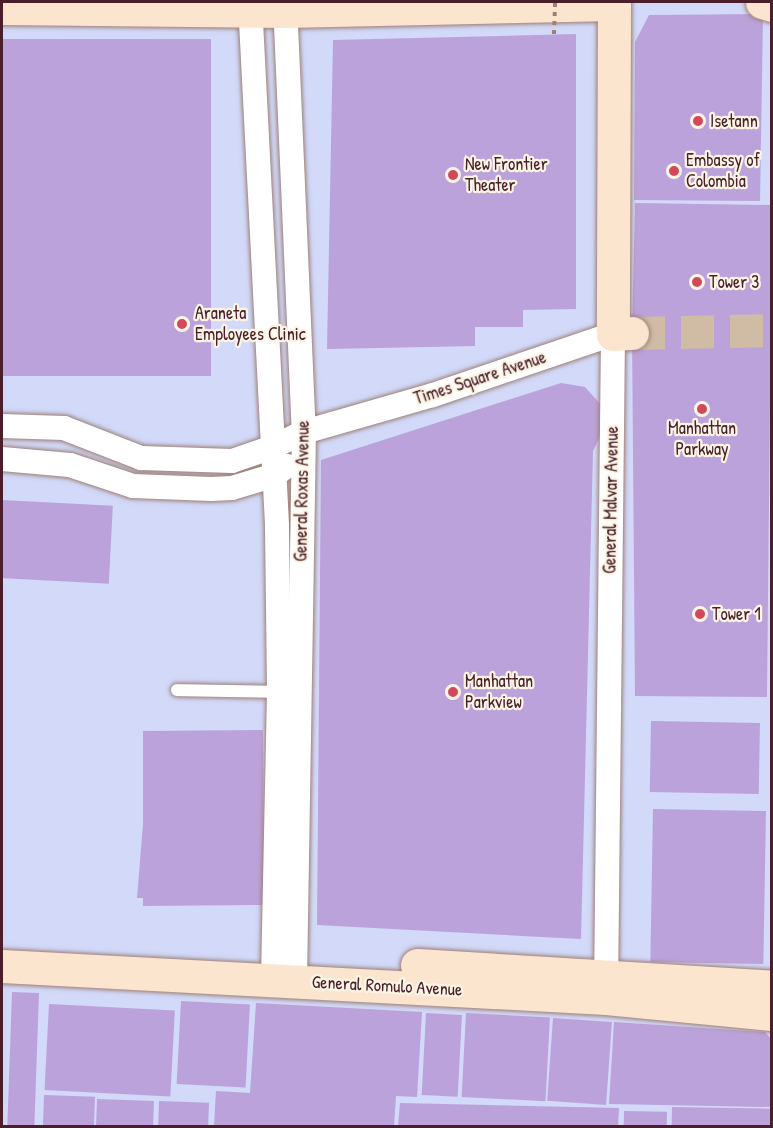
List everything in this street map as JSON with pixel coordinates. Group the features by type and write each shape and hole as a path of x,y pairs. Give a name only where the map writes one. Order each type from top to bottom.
{"street":[{"path":"762,2 771,4"},
{"path":"2,8 614,3"},
{"name":"General Malvar Avenue","path":"607,986 622,334 614,3"},
{"name":"General Roxas Avenue","path":"250,6 275,475 285,969"},
{"name":"General Roxas Avenue","path":"285,6 303,443 285,969"},
{"name":"Times Square Avenue","path":"2,459 70,465 134,486 232,488 275,475 303,443 329,425 433,395 622,334"},
{"name":"Times Square Avenue","path":"2,426 64,428 141,458 232,461 273,447 303,443"},
{"name":"General Romulo Avenue","path":"2,947 119,962"},
{"name":"General Romulo Avenue","path":"2,966 119,962 607,986 771,987"},
{"name":"General Romulo Avenue","path":"607,986 771,1014"}],"lane":[{"path":"177,690 279,692"}],"path":[{"path":"555,2 555,34"}],"shaded area":[{"path":"2,2 771,2 771,1126 2,1126"}],"building":[{"name":"Isetann","path":"763,14 760,201 634,200 635,42 649,15"},
{"name":"New Frontier Theater","path":"576,34 576,309 523,310 523,327 475,327 475,346 327,349 333,40"},
{"path":"2,39 211,39 211,376 2,376"},
{"name":"Manhattan Parkway","path":"635,203 772,205 767,697 635,696 632,333"},
{"name":"Manhattan Parkview","path":"561,383 585,387 603,407 605,426 593,451 581,939 317,925 321,460"},
{"path":"2,500 113,506 109,584 2,578"},
{"path":"651,721 760,723 759,794 650,792"},
{"path":"263,730 264,905 143,906 143,898 137,898 143,824 143,731"},
{"path":"653,809 766,811 763,964 650,962"},
{"path":"12,992 39,993 34,1126 7,1126"},
{"path":"181,1001 250,1005 246,1087 177,1084"},
{"path":"256,1003 422,1012 417,1097 396,1096 394,1126 214,1126 216,1091 250,1093"},
{"path":"49,1004 175,1011 170,1096 44,1090"},
{"path":"426,1013 462,1015 458,1097 422,1095"},
{"path":"466,1013 550,1017 545,1101 462,1097"},
{"path":"553,1018 612,1022 606,1105 547,1101"},
{"path":"614,1022 765,1032 772,1040 770,1107 609,1104"},
{"path":"44,1095 95,1097 94,1126 43,1126"},
{"path":"97,1099 154,1101 153,1126 96,1126"},
{"path":"159,1101 209,1103 208,1126 158,1126"},
{"path":"400,1103 619,1108 618,1126 398,1126"},
{"path":"672,1107 772,1109 772,1126 672,1126"},
{"path":"624,1111 667,1112 667,1126 624,1126"}],"tunnel":[{"path":"632,333 772,330"}],"place":[{"name":"Isetann","path":"698,121"},
{"name":"Embassy of Colombia","path":"674,171"},
{"name":"New Frontier Theater","path":"453,175"},
{"name":"Tower 3","path":"697,282"},
{"name":"Araneta Employees Clinic","path":"182,324"},
{"name":"Manhattan Parkway","path":"702,409"},
{"name":"Tower 1","path":"700,614"},
{"name":"Manhattan Parkview","path":"453,692"}]}
